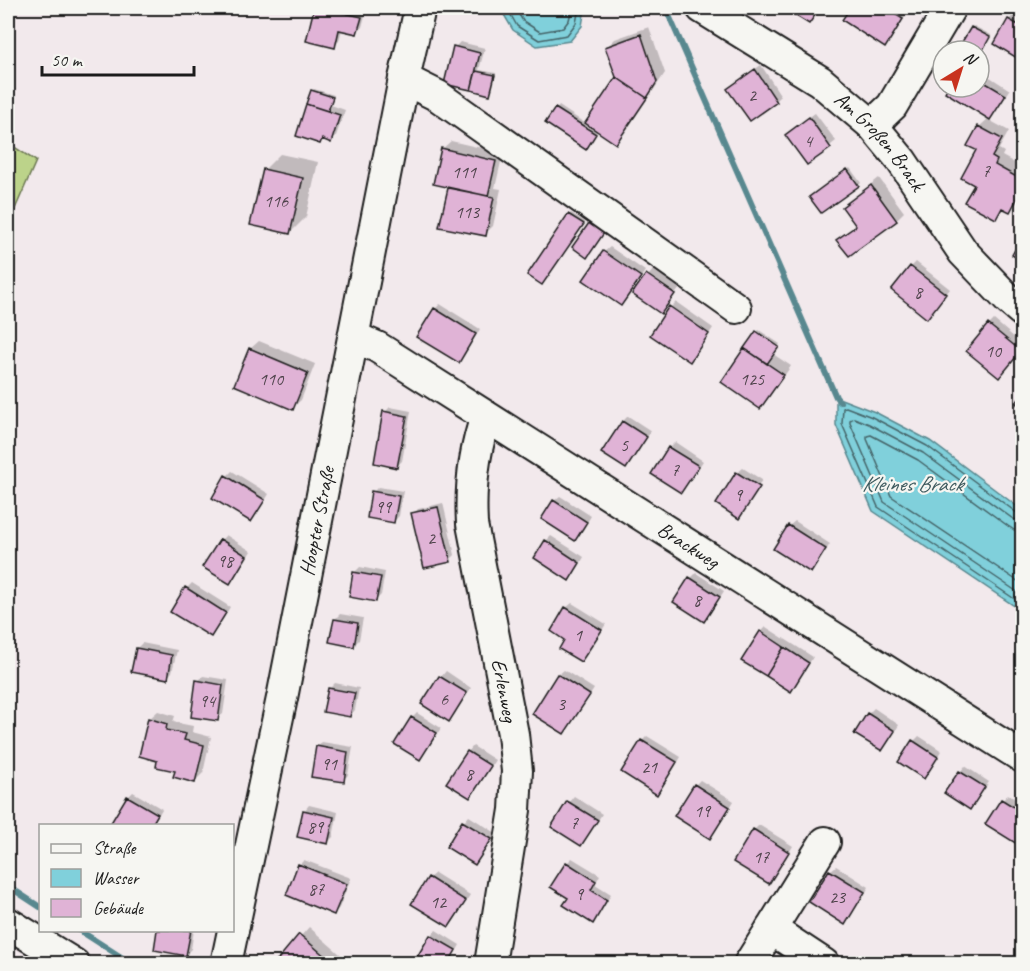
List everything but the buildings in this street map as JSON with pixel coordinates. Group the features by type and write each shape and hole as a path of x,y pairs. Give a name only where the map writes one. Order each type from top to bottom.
{"street":[{"name":"Hoopter Straße","path":"234,926 285,687 420,8"},
{"name":"Am Großen Brack","path":"702,8 820,81 872,125 901,160 963,252 1009,300 1023,311"},
{"path":"872,125 892,106 950,8"},
{"path":"404,80 438,96 736,308"},
{"name":"Brackweg","path":"354,337 377,347 1023,757"},
{"name":"Erlenweg","path":"486,417 479,437 471,496 472,524 513,734 517,771 515,810 490,963"},
{"path":"749,963 825,843"},
{"path":"8,923 74,963"},
{"path":"771,929 824,963"},
{"name":"Hoopter Straße","path":"226,963 233,932"}],"green space":[{"path":"8,143 36,161 8,225"}],"water":[{"path":"500,8 585,8 582,26 570,41 537,46 513,30"},
{"name":"Kleines Brack","path":"836,397 875,412 930,441 1022,510 1022,611 873,511 836,425"}],"waterway":[{"path":"662,8 667,11 840,402"},
{"path":"8,886 39,906"},
{"path":"82,932 132,964"}]}
